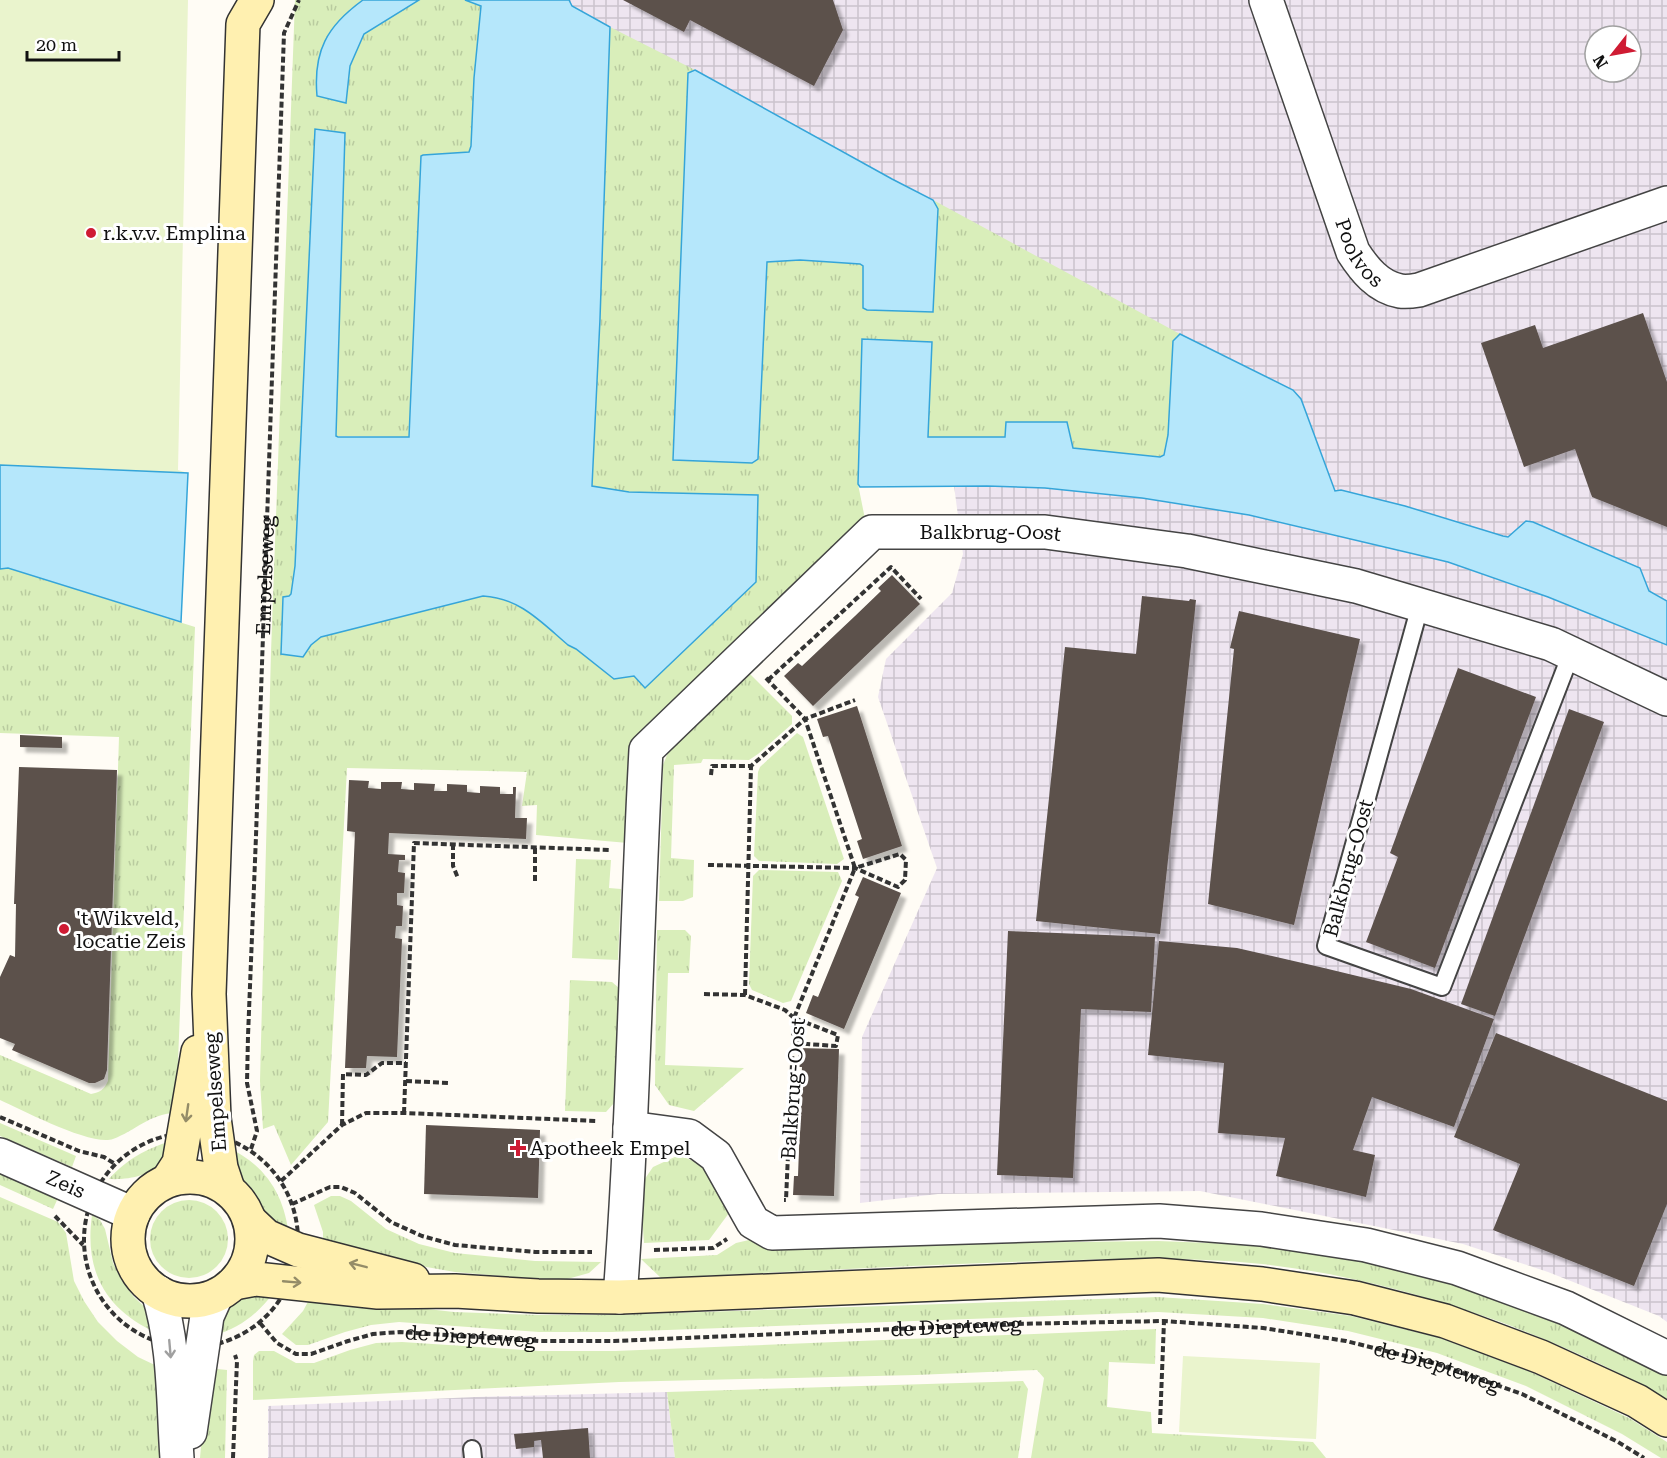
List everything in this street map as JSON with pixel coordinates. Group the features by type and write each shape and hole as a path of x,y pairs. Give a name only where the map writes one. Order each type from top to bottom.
{"street":[{"name":"Empelseweg","path":"228,1189 221,1168 215,1127 209,994 243,24 257,0"},
{"name":"Poolvos","path":"1266,0 1353,252 1366,272 1382,284 1400,291 1419,291 1667,203"},
{"name":"Balkbrug-Oost","path":"620,1297 630,1128 646,750 872,532 1045,532 1187,550 1356,586 1551,644 1667,699"},
{"name":"Empelseweg","path":"168,1180 179,1162 209,994"},
{"path":"630,1128 688,1136 716,1156 749,1215 772,1233 1159,1221 1261,1228 1366,1245 1457,1268 1566,1308 1667,1358"},
{"name":"Zeis","path":"0,1155 133,1214"},
{"path":"186,1458 207,1316 225,1290 244,1270 251,1254 252,1238 250,1221 242,1203 228,1189 214,1181 184,1176 168,1180 153,1188 141,1200 133,1214 128,1231 129,1249 134,1266 144,1281 158,1292 186,1301 201,1300 225,1290 256,1279 378,1292 455,1291 538,1296 620,1297 1158,1275 1262,1284 1354,1298 1445,1321 1541,1357 1637,1401 1667,1420"},
{"path":"250,1221 266,1236 298,1250 455,1291"},
{"path":"158,1292 165,1313 170,1345 177,1458"}],"lane":[{"name":"Balkbrug-Oost","path":"1420,606 1326,946 1442,987 1571,654"}],"path":[{"name":"Empelseweg","path":"251,1150 257,1131 247,1083 248,1036 284,33 299,0"},
{"path":"768,680 891,567 921,599"},
{"path":"708,865 855,868 900,854 906,860 904,880 898,886 855,868 805,719 745,655"},
{"path":"711,775 712,766 752,766 805,719 855,700"},
{"path":"745,995 752,766"},
{"path":"404,1113 414,843 641,852"},
{"path":"453,844 453,866 458,878"},
{"path":"535,848 535,881"},
{"name":"Balkbrug-Oost","path":"749,1215 786,1200 794,1018 855,868"},
{"path":"704,994 745,995 785,1010 794,1018 838,1035 836,1046 793,1043"},
{"path":"342,1125 343,1074 366,1075 382,1063 406,1063"},
{"path":"406,1081 449,1083"},
{"path":"281,1181 342,1125 366,1113 613,1121 630,1128"},
{"path":"0,1117 79,1150 104,1156 115,1164"},
{"path":"292,1204 330,1187 341,1187 355,1193 391,1222 422,1236 455,1245 535,1252 623,1252 713,1248 749,1215"},
{"path":"51,1211 84,1245"},
{"path":"1160,1424 1164,1321"},
{"name":"de Diepteweg","path":"260,1323 278,1343 296,1354 311,1354 365,1336 400,1332 540,1341 614,1341 1013,1324 1164,1321 1263,1328 1346,1341 1434,1363 1522,1394 1618,1442 1644,1458"},
{"path":"233,1458 237,1361 234,1351"}],"shaded area":[{"path":"447,0 1667,0 1667,1322 1659,1316 1548,1272 1463,1244 1200,1191 938,1194 860,1203 862,1037 937,868 878,697 886,659 952,593 963,554 950,455"},
{"path":"667,1392 675,1458 268,1458 268,1406"}],"green space":[{"name":"r.k.v.v. Emplina","path":"0,0 188,0 178,470 188,473 0,465"},
{"path":"295,0 363,0 349,10 346,103 350,66 364,34 419,0 465,0 481,5 469,152 424,155 421,159 409,437 336,436 345,133 315,130 295,566 291,594 283,597 281,654 311,645 321,637 483,595 496,597 519,606 576,649 629,492 592,486 610,27 695,70 688,74 673,460 758,459 767,262 800,260 860,264 863,266 863,308 938,209 933,200 1180,334 1173,341 1168,435 1161,457 1073,448 1067,422 1006,430 1006,437 928,437 932,342 862,339 858,484 865,519 642,729 629,750 628,843 536,835 537,805 522,806 527,772 347,768 328,1122 291,1165 274,1125 263,1129 260,1081 271,652"},
{"path":"8,568 195,627 176,1113 151,1119 113,1139 90,1138 74,1133 0,1100 0,1055 91,1094 105,1087 108,1081 119,737 0,733 0,569"},
{"path":"748,672 792,716 792,724 749,760 703,759 701,763 674,765 671,858 694,860 693,897 683,901 659,901 663,765 669,750"},
{"path":"797,733 803,737 844,859 837,864 759,861 754,856 758,772 760,767"},
{"path":"576,859 611,860 609,888 621,889 618,960 572,958"},
{"path":"759,870 838,872 842,881 791,1001 783,1003 752,990 749,984 753,876"},
{"path":"657,930 685,930 691,936 689,973 668,973 665,1065 744,1068 694,1111 669,1105 655,1085"},
{"path":"570,980 612,982 619,988 614,1103 606,1112 565,1111"},
{"path":"0,1123 76,1156 72,1167 0,1136"},
{"path":"171,1141 164,1158 153,1170 132,1178 109,1179 137,1156"},
{"path":"227,1147 253,1163 271,1183 283,1208 289,1237 265,1214 250,1188 238,1176"},
{"path":"679,1155 705,1166 729,1213 709,1240 644,1243 640,1186 653,1167"},
{"path":"0,1173 58,1198 53,1209 0,1185"},
{"path":"331,1196 340,1196 351,1201 386,1229 419,1244 455,1253 535,1261 601,1262 589,1273 560,1281 455,1272 323,1249 323,1232 314,1205"},
{"path":"0,1197 58,1222 66,1233 74,1281 98,1322 138,1357 159,1367 160,1458 0,1458"},
{"path":"189,1200 204,1203 217,1211 225,1224 228,1239 225,1254 217,1267 204,1275 189,1278 174,1275 161,1267 153,1254 150,1239 153,1224 161,1211 174,1203"},
{"path":"92,1215 100,1220 105,1229 113,1263 122,1281 134,1297 152,1314 157,1333 124,1313 102,1287 92,1254 90,1235"},
{"path":"749,1240 776,1249 1158,1241 1261,1245 1362,1261 1453,1284 1558,1324 1667,1376 1667,1400 1584,1357 1498,1321 1382,1286 1292,1268 1206,1260 1123,1259 945,1264 661,1278 641,1259 717,1255 736,1243"},
{"path":"275,1291 248,1319 232,1329 213,1336 222,1317 234,1304 253,1294"},
{"path":"311,1296 454,1312 539,1315 610,1315 1158,1297 1263,1304 1351,1316 1440,1338 1533,1373 1629,1418 1667,1442 1667,1458 1661,1458 1622,1434 1526,1386 1437,1353 1348,1331 1263,1318 1158,1312 612,1332 539,1332 399,1322 371,1325 308,1345 296,1345 282,1334 303,1311"},
{"path":"1156,1329 1155,1364 1109,1362 1107,1407 1151,1412 1152,1433 1313,1442 1326,1458 1031,1458 1044,1378 1037,1370 619,1382 253,1400 253,1361 254,1355 259,1351 274,1351 296,1363 314,1363 376,1343 402,1342 540,1351 615,1351"},
{"path":"1183,1356 1320,1363 1316,1439 1179,1432"},
{"path":"208,1368 227,1370 225,1458 200,1458"},
{"path":"1023,1381 1028,1389 1018,1458 675,1458 667,1392"}],"water":[{"path":"363,0 419,0 364,34 350,66 346,103 317,96 317,66 325,41 340,20"},
{"path":"465,0 569,0 572,6 610,27 592,486 629,492 758,495 756,582 645,688 634,676 614,679 519,606 508,601 483,596 321,637 311,645 303,657 281,654 283,597 291,594 295,566 315,129 345,133 336,436 409,437 421,156 469,152 471,146 474,78 481,6"},
{"path":"695,70 933,200 938,209 933,312 863,308 863,266 860,264 800,260 767,262 758,459 752,463 673,460 688,73"},
{"path":"1180,334 1293,390 1301,399 1335,491 1341,490 1405,506 1508,537 1526,521 1533,522 1640,568 1649,591 1667,601 1667,645 1548,597 1448,562 1249,515 1142,498 1045,488 860,487 858,484 862,339 932,342 928,437 1005,437 1006,422 1067,422 1073,448 1160,457 1164,455 1168,435 1173,341"},
{"path":"0,465 188,473 181,622 8,568 0,569"}],"building":[{"path":"623,0 833,0 843,30 814,86 690,20 684,32"},
{"path":"1643,313 1667,382 1667,527 1592,497 1575,449 1524,467 1481,343 1535,325 1543,348"},
{"path":"892,575 920,604 813,706 784,676 798,663 802,666 881,591 878,588"},
{"path":"1142,596 1196,600 1160,934 1036,921 1065,647 1136,654"},
{"path":"1239,611 1360,639 1294,925 1208,904 1234,649 1230,648"},
{"path":"1458,668 1536,697 1435,968 1366,942 1398,857 1390,853"},
{"path":"857,706 902,846 863,859 857,841 862,839 845,787 828,736 823,737 817,719"},
{"path":"1569,709 1604,722 1495,1016 1461,1004"},
{"path":"20,735 62,737 62,748 20,747"},
{"name":"'t Wikveld, locatie Zeis","path":"19,767 117,770 107,1070 104,1079 95,1083 89,1083 12,1050 15,1044 0,1038 0,977 10,955 15,957 16,904 14,904"},
{"path":"349,780 369,781 368,788 381,789 381,782 402,782 401,789 414,790 414,783 435,784 434,791 447,791 447,784 467,785 467,792 480,793 480,786 500,787 500,794 513,794 513,787 516,787 515,818 527,818 526,839 389,833 388,854 405,855 405,860 399,860 398,872 405,873 404,893 397,893 397,905 403,906 402,926 396,926 395,938 402,939 397,1057 367,1056 366,1068 345,1068 355,832 347,831"},
{"path":"863,877 901,893 844,1029 806,1013 813,995 818,997 859,897 855,895"},
{"path":"1008,931 1155,937 1151,1012 1081,1009 1073,1178 997,1175"},
{"path":"1159,941 1237,948 1324,968 1411,989 1494,1019 1454,1127 1372,1097 1353,1150 1375,1155 1366,1197 1276,1176 1285,1138 1218,1133 1224,1063 1148,1055"},
{"path":"1496,1033 1667,1101 1667,1204 1634,1286 1493,1230 1520,1164 1454,1137"},
{"path":"798,1048 839,1049 834,1196 793,1195 794,1176 798,1176 802,1067 798,1067"},
{"path":"426,1125 540,1130 538,1198 424,1194"},
{"path":"588,1428 590,1458 543,1458 541,1440 534,1441 534,1447 516,1449 514,1434"}],"place":[{"name":"r.k.v.v. Emplina","path":"91,233"},
{"name":"'t Wikveld, locatie Zeis","path":"64,929"},
{"name":"Apotheek Empel","path":"518,1148"}]}
